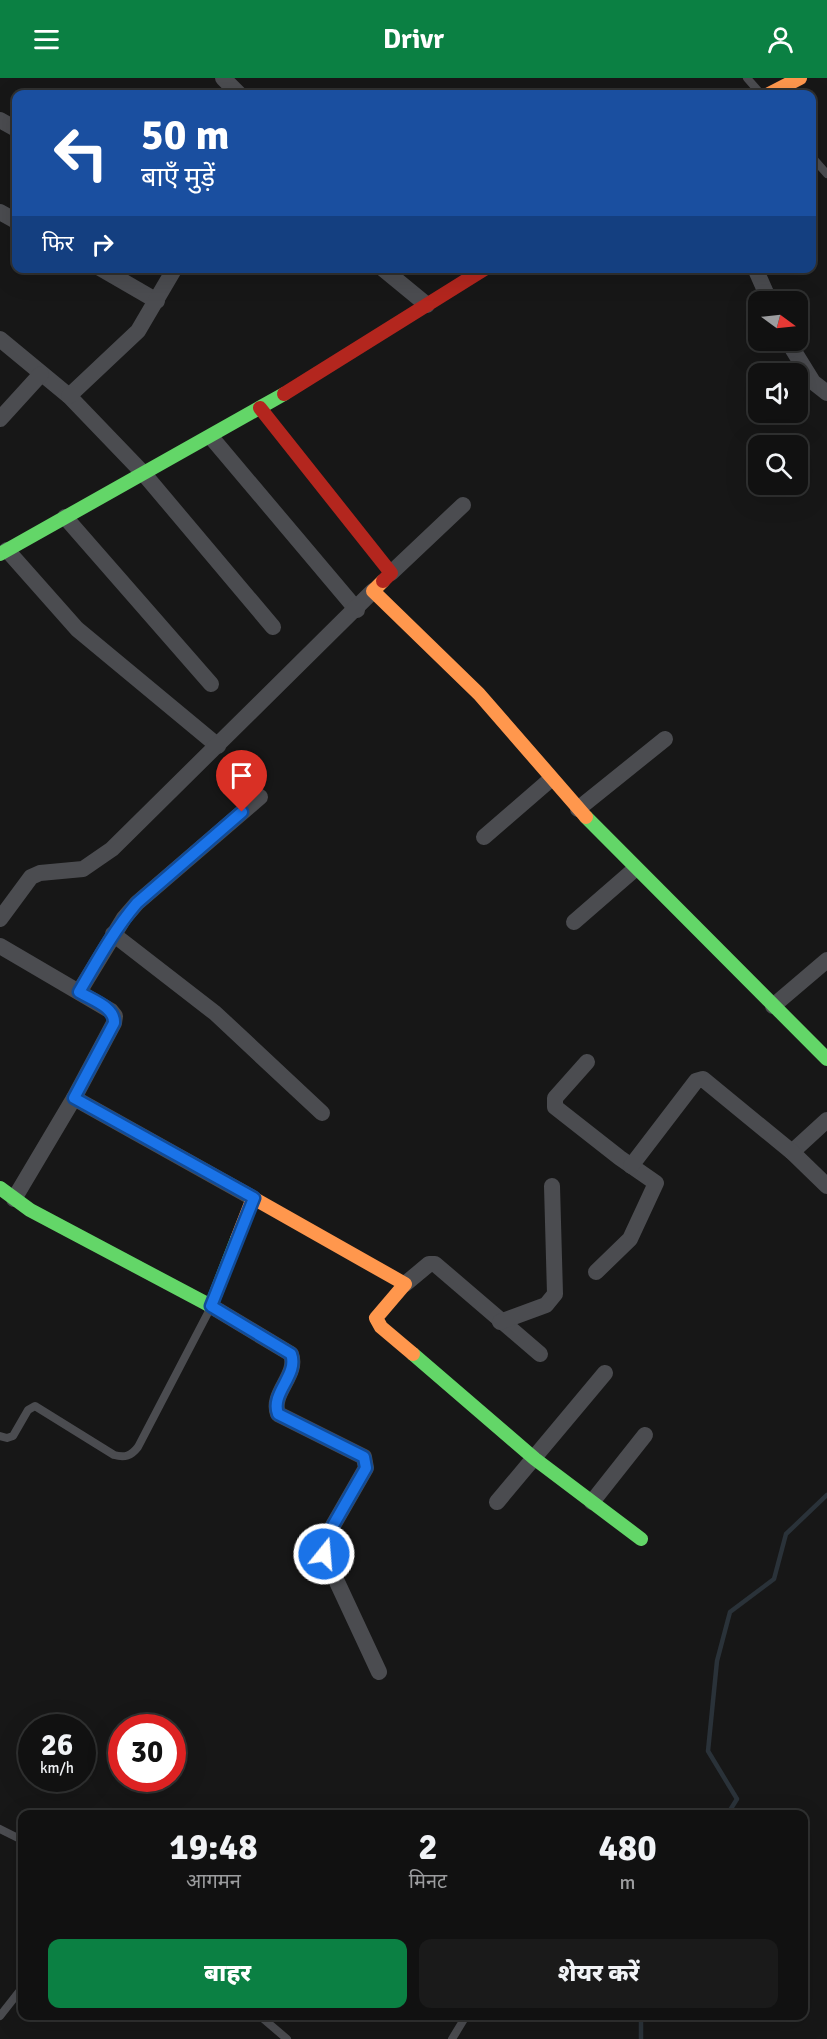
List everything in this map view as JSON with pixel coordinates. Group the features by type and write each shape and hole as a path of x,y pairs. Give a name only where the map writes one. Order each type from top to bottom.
{"street":[{"path":"223,78 235,90"},
{"path":"781,90 800,78"},
{"path":"109,273 157,301"},
{"path":"69,396 138,331 172,273"},
{"path":"388,273 427,305"},
{"path":"218,746 77,629 4,552 211,437 478,273"},
{"path":"756,273 765,291"},
{"path":"0,339 69,396 144,474 273,627"},
{"path":"794,351 813,382 827,393"},
{"path":"0,419 41,374"},
{"path":"260,408 391,573"},
{"path":"211,437 357,610"},
{"path":"0,919 31,877 40,873 83,869 97,860 218,746 357,610 391,573 463,505"},
{"path":"65,517 211,684"},
{"path":"373,591 479,694 551,779 635,869 827,1059"},
{"path":"578,809 665,739"},
{"path":"484,837 551,779"},
{"path":"79,992 124,918 153,886 260,797"},
{"path":"574,922 635,869"},
{"path":"113,934 215,1014 322,1113"},
{"path":"0,946 111,1011 115,1016 114,1023 74,1098 14,1199"},
{"path":"773,1006 827,960"},
{"path":"586,1062 554,1103 559,1111 631,1166 653,1179 656,1188 630,1239 596,1272"},
{"path":"631,1166 699,1079 706,1081 792,1152 827,1186"},
{"path":"74,1098 405,1284"},
{"path":"792,1152 827,1120"},
{"path":"500,1322 546,1305 555,1294 552,1186"},
{"path":"0,1188 30,1210 211,1306 291,1354 294,1361 292,1369 276,1402 278,1414 364,1457 367,1462 366,1468 327,1536 324,1554 379,1672"},
{"path":"211,1306 254,1198"},
{"path":"540,1354 435,1264 429,1264 405,1284 376,1318 381,1328 535,1459 641,1539"},
{"path":"497,1502 605,1373"},
{"path":"592,1502 645,1435"}],"lane":[{"path":"747,78 758,90"},
{"path":"816,162 827,174"},
{"path":"0,1436 13,1436 28,1410 35,1406 114,1455 123,1457 132,1455 211,1306"},
{"path":"0,1829 18,1838"},
{"path":"0,2016 18,1993"},
{"path":"264,2020 284,2038"},
{"path":"452,2039 464,2020"}],"waterway":[{"path":"730,1810 737,1799 708,1751 717,1661 730,1612 774,1579 786,1534 827,1495"},
{"path":"641,2020 641,2039"}],"traffic: fast":[{"path":"0,554 284,394"},
{"path":"586,817 827,1059"},
{"path":"0,1188 30,1210 211,1306 237,1239"},
{"path":"413,1354 535,1459 641,1539"}],"traffic: slow":[{"path":"777,90 800,78"},
{"path":"383,581 373,591 479,694 586,817"},
{"path":"237,1239 253,1198 405,1284 376,1318 381,1327 413,1354"}],"traffic: jam":[{"path":"284,394 478,273"},
{"path":"260,408 391,573 383,581"}],"route":[{"path":"242,812 153,886 113,934 79,992 111,1011 115,1016 114,1023 74,1098 254,1198 211,1306 285,1348 291,1354 294,1361 292,1369 276,1402 278,1414 364,1457 367,1462 366,1468 327,1536 324,1554"}]}
